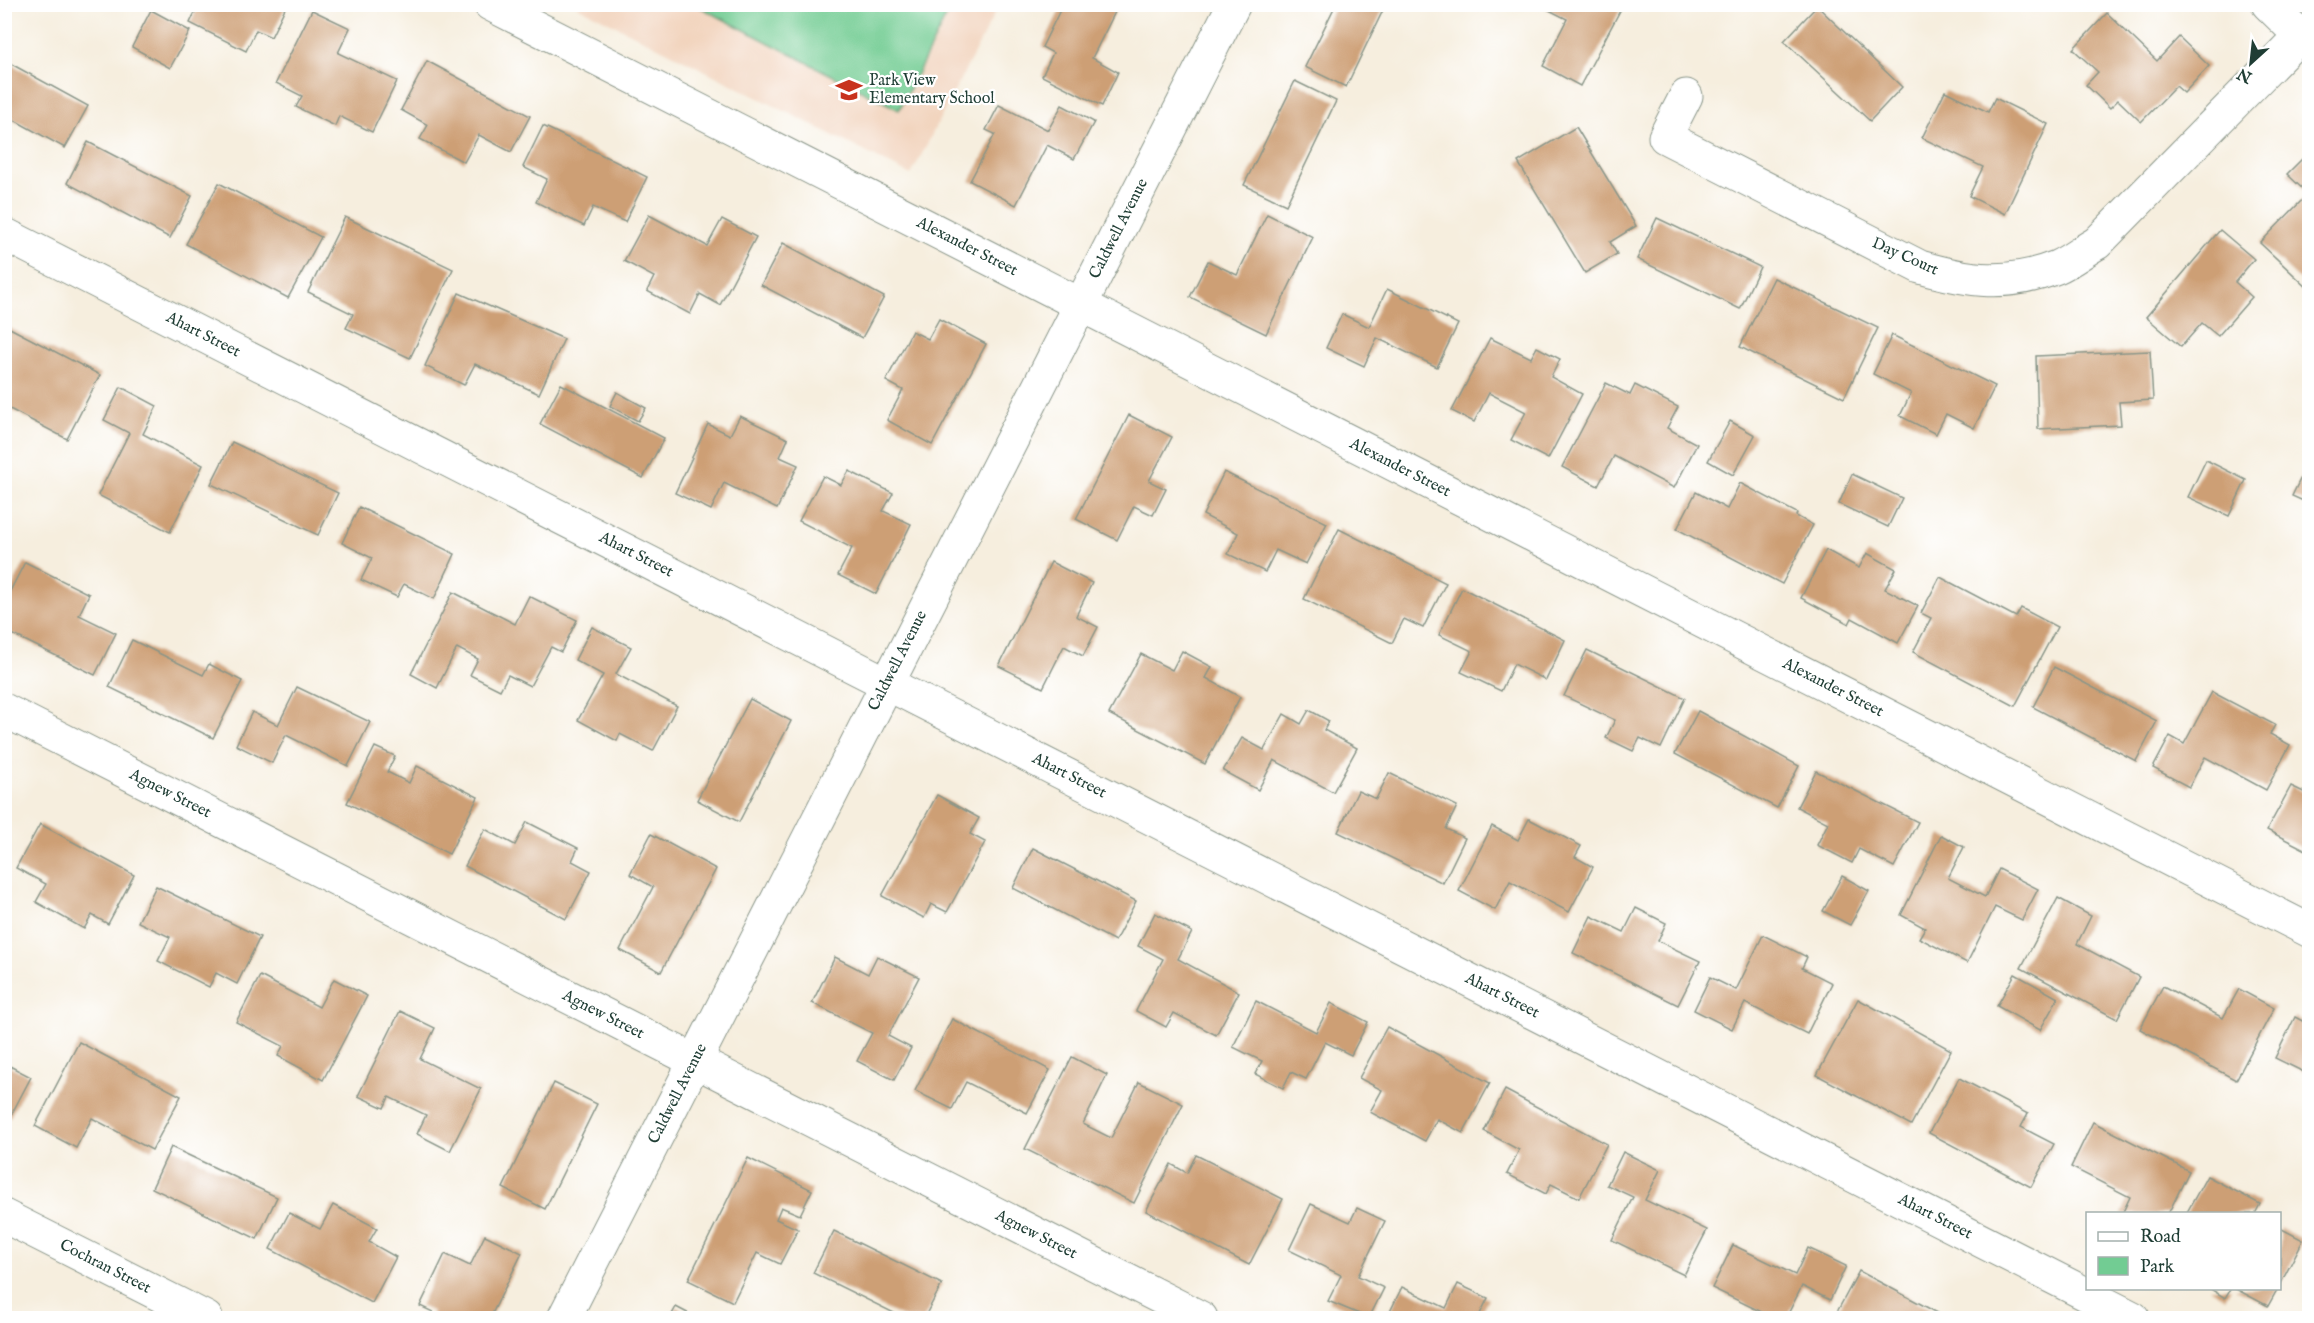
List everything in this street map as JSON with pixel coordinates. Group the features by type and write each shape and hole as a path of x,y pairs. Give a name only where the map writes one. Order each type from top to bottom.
{"street":[{"name":"Alexander Street","path":"490,4 2310,931"},
{"name":"Caldwell Avenue","path":"564,1318 1234,4"},
{"path":"2268,4 2305,41"},
{"name":"Day Court","path":"1686,96 1665,137 1920,267 1963,279 2003,281 2057,267 2097,243 2305,41"},
{"name":"Ahart Street","path":"4,234 2133,1318"},
{"name":"Agnew Street","path":"4,710 1201,1318"},
{"name":"Cochran Street","path":"4,1216 206,1318"}],"shaded area":[{"name":"Park View Elementary School","path":"575,5 999,5 911,175"}],"green space":[{"path":"696,5 952,5 899,110"}],"building":[{"path":"199,4 287,4 271,37 256,30 246,51 190,23"},
{"path":"1063,4 1119,4 1092,58 1118,72 1102,106 1042,76 1053,53 1042,47"},
{"path":"1336,4 1386,4 1346,87 1305,67"},
{"path":"1547,5 1623,5 1580,86 1543,66 1567,19 1545,8"},
{"path":"1817,6 1902,87 1870,121 1784,41"},
{"path":"151,10 190,31 170,68 132,47"},
{"path":"312,10 350,28 338,53 397,81 372,132 339,116 335,126 296,107 302,96 276,83"},
{"path":"2107,13 2157,61 2179,37 2209,66 2184,93 2176,86 2141,122 2118,100 2110,108 2086,85 2098,72 2073,49"},
{"path":"4,60 88,106 65,148 7,116 4,120"},
{"path":"427,61 530,116 511,152 479,135 464,162 420,139 428,125 401,110"},
{"path":"1295,81 1336,101 1286,205 1244,185"},
{"path":"1945,91 1988,112 1995,98 2048,124 2005,214 1969,196 1983,167 1922,138"},
{"path":"999,105 1048,130 1062,105 1094,122 1074,159 1047,145 1016,205 970,181 995,134 986,130"},
{"path":"543,126 647,177 625,222 593,207 584,226 536,202 547,179 523,167"},
{"path":"1576,127 1636,226 1610,242 1617,254 1585,273 1518,162"},
{"path":"88,142 192,196 170,238 67,183"},
{"path":"2310,151 2310,290 2260,243 2308,194 2287,174"},
{"path":"219,183 321,237 288,298 186,244"},
{"path":"1267,214 1313,237 1266,334 1190,297 1208,261 1237,275"},
{"path":"649,215 707,246 722,219 756,237 720,305 700,294 690,314 647,291 654,277 624,261"},
{"path":"345,217 453,269 410,358 346,328 353,314 308,292"},
{"path":"1657,218 1760,267 1740,309 1637,259"},
{"path":"2220,230 2254,259 2235,282 2252,297 2218,336 2202,323 2181,347 2146,317"},
{"path":"783,243 884,297 862,338 761,285"},
{"path":"1774,278 1878,328 1844,398 1740,347"},
{"path":"1387,289 1458,324 1437,367 1377,338 1364,366 1326,348 1342,314 1369,327"},
{"path":"459,293 564,339 539,394 475,364 464,385 425,366"},
{"path":"939,319 986,344 932,445 887,420 903,390 886,381 912,331 928,339"},
{"path":"4,325 100,375 67,439 4,406"},
{"path":"1892,335 1995,386 1974,428 1946,414 1936,434 1900,416 1911,393 1873,374"},
{"path":"1490,338 1531,358 1537,347 1560,359 1551,377 1582,394 1548,459 1511,440 1526,412 1489,393 1474,422 1452,411"},
{"path":"2150,351 2153,400 2119,402 2121,425 2038,429 2036,356"},
{"path":"1606,383 1630,395 1635,385 1678,407 1667,428 1697,444 1674,488 1614,456 1598,486 1562,467"},
{"path":"561,384 664,438 643,478 540,424"},
{"path":"121,387 157,406 143,434 203,465 170,532 98,495 129,433 104,420"},
{"path":"617,392 646,408 638,421 610,406"},
{"path":"1129,415 1172,437 1149,481 1166,489 1153,515 1134,506 1117,540 1076,519"},
{"path":"740,416 788,439 780,457 798,465 777,509 724,483 711,510 675,493 708,424 730,435"},
{"path":"1730,421 1755,435 1733,475 1708,461"},
{"path":"232,442 338,493 318,535 211,484"},
{"path":"2310,459 2310,504 2292,496"},
{"path":"2206,460 2246,480 2229,516 2188,497"},
{"path":"849,471 893,493 883,511 911,524 876,594 838,575 852,548 799,521 823,476 841,485"},
{"path":"1224,472 1327,523 1306,564 1276,550 1265,572 1228,554 1238,533 1203,515"},
{"path":"1852,474 1902,498 1888,527 1839,504"},
{"path":"1740,483 1797,513 1796,516 1813,525 1782,584 1677,529 1696,492 1727,509"},
{"path":"359,507 455,554 434,599 404,584 397,597 361,580 372,558 342,543"},
{"path":"1339,529 1446,583 1423,628 1404,619 1392,643 1304,599"},
{"path":"1826,550 1859,568 1867,553 1896,569 1885,589 1918,606 1898,643 1852,618 1849,624 1801,598"},
{"path":"25,562 89,594 79,615 116,633 95,675 4,630 4,603"},
{"path":"1051,562 1092,583 1076,616 1098,627 1083,656 1064,646 1043,688 999,666"},
{"path":"1940,577 2016,617 2021,608 2057,627 2015,706 1913,652 1931,618 1921,613"},
{"path":"1462,588 1565,640 1546,680 1514,664 1501,691 1461,672 1472,651 1439,635"},
{"path":"453,592 515,624 529,596 577,620 561,652 551,647 530,686 508,675 500,690 470,675 478,659 457,648 437,688 411,674"},
{"path":"592,627 631,647 616,674 677,706 653,751 620,734 617,741 578,720 603,675 575,660"},
{"path":"132,640 203,675 209,664 242,681 213,738 109,687"},
{"path":"1587,650 1685,698 1661,748 1640,738 1633,751 1606,738 1615,720 1564,696"},
{"path":"1182,651 1212,667 1206,678 1240,697 1205,764 1109,714 1141,654 1172,670"},
{"path":"2054,667 2157,721 2136,761 2033,707"},
{"path":"297,687 370,722 348,766 286,735 272,763 236,745 252,712 278,725"},
{"path":"2212,692 2275,725 2270,734 2290,745 2266,790 2205,757 2189,787 2153,768 2170,736 2184,744"},
{"path":"750,699 791,721 739,822 697,800"},
{"path":"1309,710 1329,721 1324,730 1357,748 1333,792 1274,760 1258,790 1223,771 1242,738 1264,750 1284,714 1301,724"},
{"path":"1698,711 1799,766 1777,808 1675,754"},
{"path":"375,747 395,756 387,772 409,783 417,766 478,797 449,854 347,803"},
{"path":"1816,771 1918,822 1894,867 1859,849 1852,863 1817,845 1828,823 1797,807"},
{"path":"1389,773 1457,806 1446,829 1465,838 1443,883 1338,832 1358,791 1376,799"},
{"path":"2291,786 2310,795 2310,852 2267,830"},
{"path":"937,795 979,818 970,834 985,842 947,912 931,904 924,918 882,896"},
{"path":"1529,819 1581,846 1575,857 1593,867 1569,912 1510,881 1495,910 1459,891 1492,826 1518,840"},
{"path":"527,822 578,848 572,861 591,871 566,919 465,866 485,829 515,845"},
{"path":"40,824 134,875 108,924 92,915 84,929 36,902 46,884 16,868"},
{"path":"651,834 716,869 661,972 620,950 653,887 630,874"},
{"path":"1941,835 1964,847 1948,878 1985,897 1999,869 2038,889 2022,920 1995,907 1967,963 1919,938 1925,928 1901,915"},
{"path":"1033,848 1136,901 1115,941 1013,888"},
{"path":"1842,876 1869,891 1850,925 1823,911"},
{"path":"156,886 260,937 237,984 216,973 209,987 158,961 170,937 138,922"},
{"path":"2058,898 2091,916 2077,944 2139,977 2117,1019 2021,968"},
{"path":"1636,908 1666,923 1658,941 1700,961 1678,1005 1573,953 1591,916 1624,932"},
{"path":"1155,913 1192,932 1178,959 1239,992 1216,1035 1174,1013 1166,1027 1136,1011 1163,959 1138,946"},
{"path":"1763,935 1807,957 1802,968 1832,983 1807,1034 1745,1003 1732,1029 1694,1010 1710,977 1736,990"},
{"path":"877,956 919,977 888,1036 911,1048 894,1080 857,1061 872,1033 812,1003 835,957 868,974"},
{"path":"2015,974 2058,998 2040,1030 1997,1006"},
{"path":"260,976 319,1007 334,979 367,996 323,1080 278,1056 283,1046 236,1022"},
{"path":"2163,986 2223,1018 2239,989 2274,1008 2236,1080 2140,1029"},
{"path":"1858,999 1951,1050 1911,1125 1817,1075"},
{"path":"1256,1001 1316,1032 1331,1003 1368,1022 1351,1055 1325,1042 1306,1079 1291,1072 1283,1088 1255,1074 1262,1061 1233,1047"},
{"path":"400,1011 435,1028 420,1059 481,1089 450,1151 417,1134 426,1115 389,1097 384,1108 358,1096"},
{"path":"2295,1017 2310,1025 2310,1075 2275,1058"},
{"path":"952,1019 1050,1070 1027,1113 966,1082 952,1109 915,1091"},
{"path":"1387,1027 1490,1083 1463,1133 1437,1119 1425,1141 1370,1112 1382,1090 1359,1078"},
{"path":"79,1042 181,1096 152,1150 92,1118 76,1148 35,1126"},
{"path":"1072,1057 1107,1075 1083,1124 1111,1138 1139,1082 1183,1104 1134,1203 1025,1149"},
{"path":"4,1063 31,1077 10,1117 4,1114"},
{"path":"1959,1078 2028,1114 2021,1127 2054,1144 2031,1187 1929,1133"},
{"path":"554,1083 597,1104 545,1209 503,1188"},
{"path":"1505,1090 1607,1144 1579,1198 1551,1184 1546,1194 1507,1174 1519,1150 1484,1131"},
{"path":"2093,1122 2189,1171 2169,1212 2123,1212 2130,1197 2071,1167"},
{"path":"171,1147 277,1197 257,1239 152,1188"},
{"path":"1623,1152 1660,1170 1645,1200 1707,1230 1684,1275 1612,1240 1633,1197 1607,1185"},
{"path":"1196,1155 1283,1199 1249,1265 1146,1211 1171,1164 1187,1173"},
{"path":"748,1158 812,1190 800,1215 781,1207 776,1219 798,1229 780,1264 757,1253 733,1302 688,1280"},
{"path":"2207,1176 2260,1204 2256,1212 2187,1212"},
{"path":"1311,1204 1350,1222 1357,1208 1385,1221 1358,1276 1384,1288 1369,1318 1328,1301 1341,1275 1289,1250"},
{"path":"333,1205 377,1228 369,1242 396,1257 372,1303 270,1249 289,1213 320,1229"},
{"path":"2281,1229 2303,1240 2281,1283"},
{"path":"834,1231 942,1284 924,1318 904,1318 813,1273"},
{"path":"485,1235 522,1253 490,1318 430,1318 433,1312 420,1306 445,1254 470,1266"},
{"path":"1733,1245 1795,1275 1808,1248 1846,1266 1830,1300 1802,1286 1786,1318 1774,1318 1712,1288"},
{"path":"1859,1271 1947,1318 1848,1318 1837,1312"},
{"path":"1458,1284 1488,1298 1478,1318 1387,1318 1402,1287 1446,1308"},
{"path":"2212,1290 2230,1290 2225,1298"},
{"path":"2238,1290 2277,1290 2268,1306"},
{"path":"676,1307 697,1318 670,1318"}],"place":[{"name":"Park View Elementary School","path":"849,90"}]}
